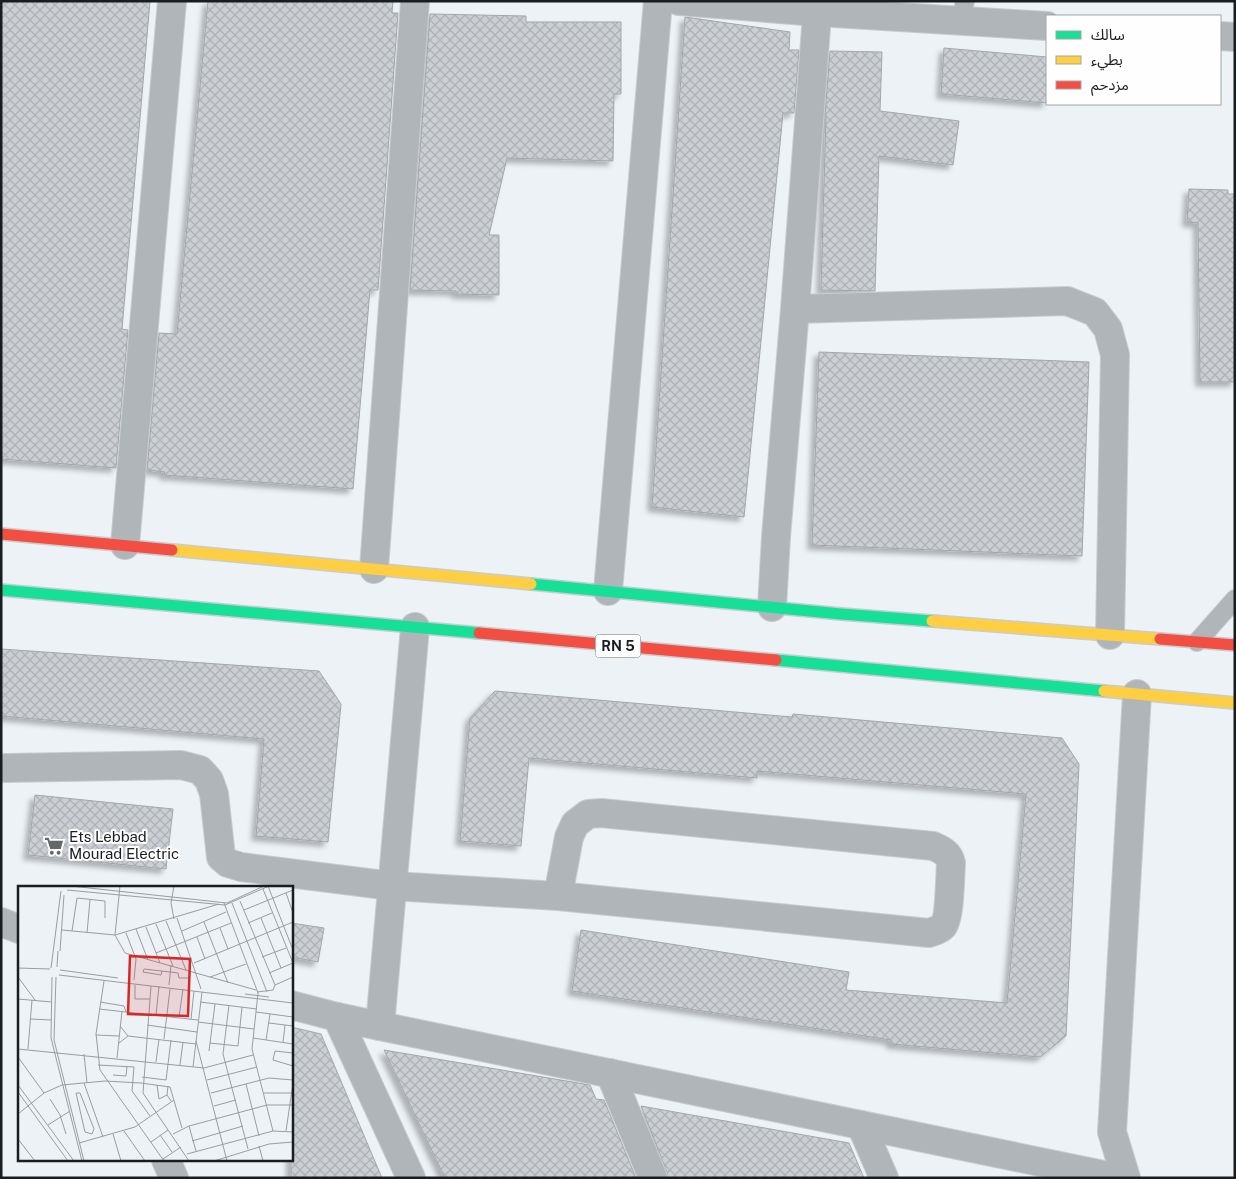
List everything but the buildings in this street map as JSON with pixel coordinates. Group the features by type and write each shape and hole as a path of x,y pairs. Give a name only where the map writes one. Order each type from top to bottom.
{"main road":[{"path":"1,534 841,614 1235,645"},
{"name":"RN 5","path":"1,590 1235,703"}],"street":[{"path":"125,545 172,1"},
{"path":"374,569 415,1"},
{"path":"608,591 658,1"},
{"path":"679,1 963,11 1046,26"},
{"path":"772,607 817,6"},
{"path":"1221,36 1235,37"},
{"path":"795,309 1067,301 1095,312 1108,330 1115,355 1110,635"},
{"path":"380,1026 415,627"},
{"path":"1126,1178 1112,1132 1137,694"},
{"path":"6,768 181,765 200,770 209,780 214,794 221,857 228,863 241,867 392,886 558,896 929,933 944,926 947,916 951,863 950,856 943,850 933,846 611,814 588,814 574,824 569,837 558,896"},
{"path":"1,922 18,929"},
{"path":"292,1005 380,1026 1118,1178"},
{"path":"337,1017 411,1178"},
{"path":"610,1073 653,1178"},
{"path":"861,1125 884,1178"},
{"path":"167,1162 174,1178"}],"lane":[{"path":"1197,642 1235,598"}],"traffic: fast":[{"path":"531,584 932,621"},
{"path":"1,590 479,633"},
{"path":"776,660 1104,691"}],"traffic: slow":[{"path":"172,550 531,584"},
{"path":"932,621 1160,639"},
{"path":"1104,691 1235,703"}],"traffic: jam":[{"path":"1,534 172,550"},
{"path":"479,633 776,660"},
{"path":"1160,639 1235,645"}],"place":[{"name":"Ets Lebbad Mourad Electric","path":"54,846"}]}
